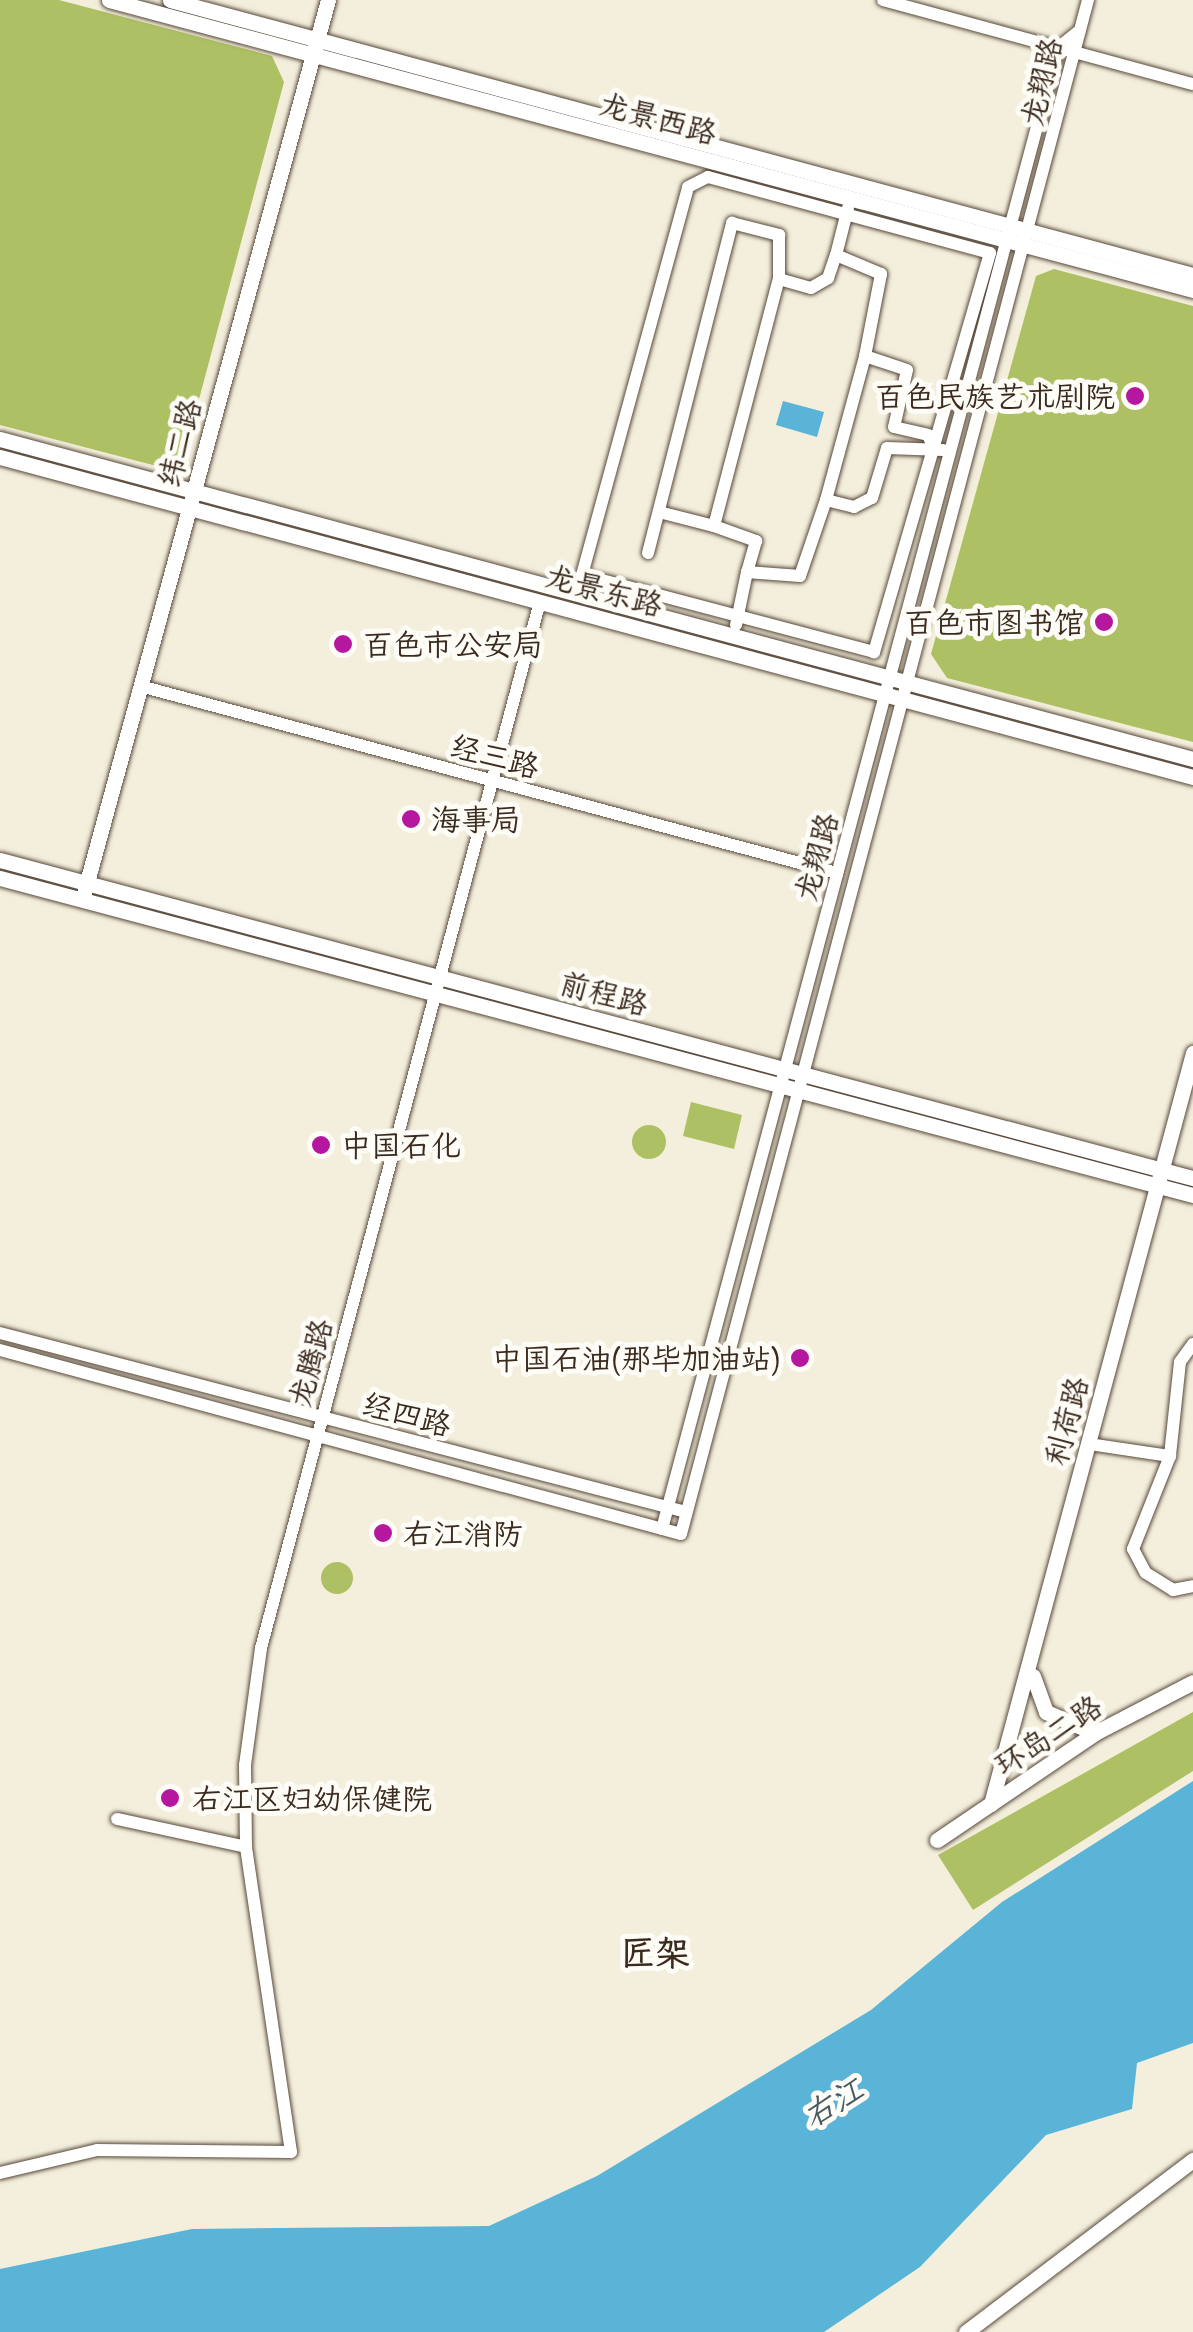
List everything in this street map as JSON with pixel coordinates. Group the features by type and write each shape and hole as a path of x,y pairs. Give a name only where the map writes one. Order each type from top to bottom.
{"main road":[{"name":"龙景西路","path":"109,0 316,47 1027,238 1193,274"},
{"name":"龙景西路","path":"170,0 316,47 851,198 1008,233"},
{"name":"纬二路","path":"84,892 328,0"},
{"name":"龙景西路","path":"1027,238 1193,290"},
{"name":"龙景东路","path":"0,440 540,602 1193,760"},
{"name":"龙景东路","path":"0,457 735,628 887,686"},
{"name":"龙景东路","path":"906,691 1193,777"},
{"name":"前程路","path":"0,860 84,892"},
{"name":"前程路","path":"0,878 84,892 801,1082 1164,1179 1193,1196"},
{"name":"利荷路","path":"1095,1733 1058,1724 1032,1691 1193,1052"},
{"name":"利荷路","path":"992,1804 1164,1179 1193,1087"},
{"name":"前程路","path":"1164,1179 1193,1178"},
{"name":"环岛二路","path":"937,1840 1095,1733 1193,1682"},
{"path":"966,2332 1193,2160"}],"street":[{"path":"883,0 1193,84"},
{"path":"1080,30 1088,0"},
{"name":"龙翔路","path":"662,1529 887,686 941,450 1008,233 1058,48 1080,30"},
{"name":"龙翔路","path":"680,1534 1080,30"},
{"path":"708,177 846,216 990,252 941,450 874,652 735,628 582,575 688,188 708,177"},
{"path":"779,279 812,288 828,278 851,198"},
{"path":"648,554 663,513 732,222 779,235 779,279 714,526"},
{"path":"747,572 800,576 826,500 865,356 880,274 836,255"},
{"path":"865,356 907,370 894,428 928,434 941,450"},
{"path":"826,500 854,506 872,498 887,448 941,450"},
{"path":"663,513 756,541 735,628"},
{"name":"龙腾路","path":"0,2173 98,2150 291,2152 246,1847 245,1765 261,1648 540,602"},
{"name":"经三路","path":"140,686 837,874"},
{"name":"经四路","path":"0,1333 686,1512"},
{"path":"1193,1344 1180,1362 1170,1456 1133,1548 1146,1573 1173,1590 1193,1586"},
{"name":"经四路","path":"0,1350 680,1534"},
{"path":"1096,1445 1170,1456"},
{"path":"117,1819 246,1847"}],"green space":[{"path":"0,0 59,0 272,56 284,82 183,459 168,469 0,425"},
{"path":"1054,269 1193,306 1193,742 947,678 931,654 1036,276"},
{"path":"691,1102 742,1115 734,1149 683,1136"},
{"path":"649,1125 661,1130 666,1142 661,1154 649,1159 637,1154 632,1142 637,1130"},
{"path":"337,1562 348,1567 353,1578 348,1589 337,1594 326,1589 321,1578 326,1567"},
{"path":"1193,1712 1193,1771 973,1910 938,1855"}],"water":[{"path":"783,401 824,412 817,437 776,425"},
{"name":"右江","path":"1193,1781 1193,2043 1137,2063 1132,2109 1046,2135 920,2267 824,2332 0,2332 0,2269 192,2229 489,2226 597,2176 871,2010 1002,1902"}],"place":[{"name":"百色民族艺术剧院","path":"1135,396"},
{"name":"百色市图书馆","path":"1104,622"},
{"name":"百色市公安局","path":"343,644"},
{"name":"海事局","path":"411,819"},
{"name":"中国石化","path":"321,1145"},
{"name":"中国石油(那毕加油站)","path":"800,1358"},
{"name":"右江消防","path":"383,1533"},
{"name":"右江区妇幼保健院","path":"170,1798"}],"district":[{"name":"匠架","path":"655,1952"}]}
